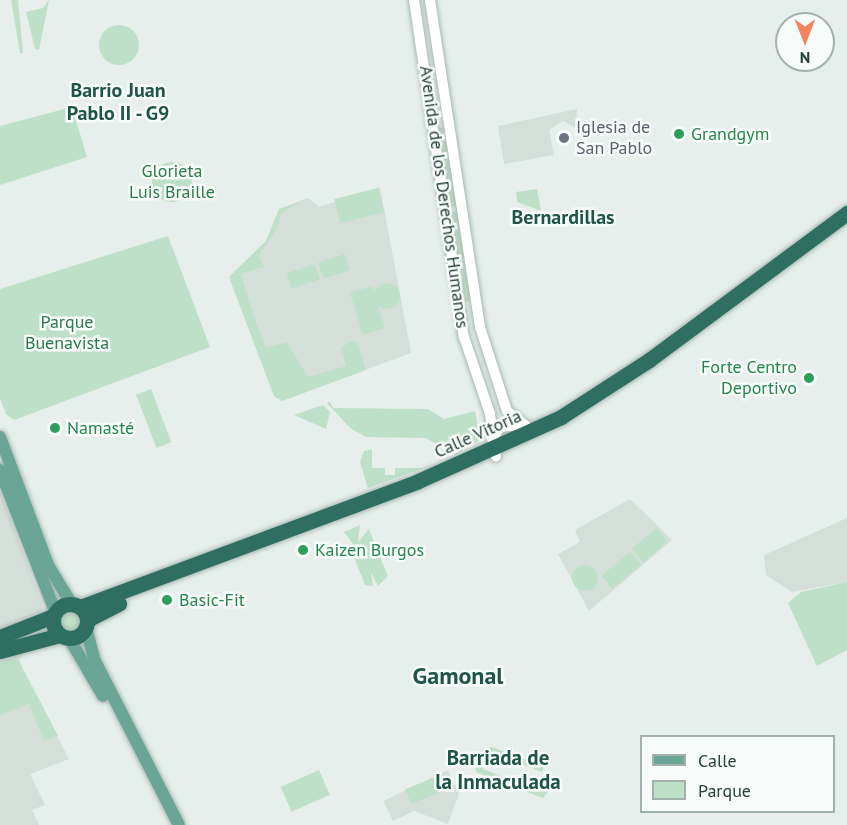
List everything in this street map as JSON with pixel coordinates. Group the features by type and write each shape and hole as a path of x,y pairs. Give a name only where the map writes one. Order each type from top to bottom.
{"highway":[{"name":"Calle Vitoria","path":"493,449 526,428 629,375 847,213"},
{"name":"Calle Vitoria","path":"81,614 493,449 612,395 847,224"},
{"path":"0,637 54,614 81,614"},
{"path":"54,614 65,637"},
{"path":"0,651 65,637 81,614"}],"main road":[{"path":"0,438 48,565 81,614 95,661 179,825"},
{"path":"0,470 54,614"},
{"path":"65,637 170,825"}],"street":[{"name":"Avenida de los Derechos Humanos","path":"414,0 462,321 482,392 493,449"},
{"name":"Avenida de los Derechos Humanos","path":"430,0 480,327 497,386 526,428"},
{"path":"482,392 497,386"}],"shaded area":[{"path":"577,109 576,128 563,121 549,130 554,155 504,164 498,126"},
{"path":"380,187 411,353 282,401 274,396 229,277 266,241 279,209 308,198 319,207"},
{"path":"0,491 43,607 19,661 69,759 30,774 45,805 32,810 39,825 0,825"},
{"path":"630,499 672,540 589,611 558,554 580,542 575,530"},
{"path":"847,518 847,582 792,592 766,575 764,555"},
{"path":"448,770 459,794 448,824 414,811 393,821 383,801"}],"green space":[{"path":"11,0 18,0 23,53 20,53"},
{"path":"49,0 39,50 35,49 26,12 43,8"},
{"path":"119,25 127,26 133,31 138,37 138,53 133,59 127,64 119,65 111,64 105,59 100,53 99,45 100,37 105,31 111,26"},
{"path":"72,107 87,157 0,185 0,126"},
{"path":"444,127 457,206 451,207 439,128"},
{"name":"Glorieta Luis Braille","path":"172,162 180,163 186,168 191,174 191,190 186,196 180,201 172,202 164,201 158,196 153,190 152,182 153,174 158,168 164,163"},
{"path":"378,188 384,212 340,223 334,199"},
{"path":"537,189 541,211 517,202 516,192"},
{"path":"304,200 281,213 277,229 259,256 264,267 241,274 255,320 266,348 287,342 308,377 346,366 341,348 351,341 358,343 366,370 282,401 274,396 229,277 266,241 279,209"},
{"path":"458,211 470,301 465,302 452,212"},
{"name":"Parque Buenavista","path":"168,236 210,347 14,420 6,414 0,398 0,289"},
{"path":"345,254 350,270 323,278 318,262"},
{"path":"315,264 320,279 291,288 286,273"},
{"path":"387,283 396,287 400,296 396,305 387,309 378,305 374,296 378,287"},
{"path":"372,286 385,328 363,335 350,293"},
{"path":"151,389 171,442 156,448 136,395"},
{"path":"330,402 333,408 428,409 444,419 475,411 480,440 455,455 426,438 366,437 350,428 327,403"},
{"path":"323,405 330,412 326,429 294,415"},
{"path":"372,449 372,468 385,468 385,475 395,475 395,468 424,468 368,488 360,462 364,451"},
{"path":"360,525 358,542 369,529 377,549 372,557 378,552 388,576 378,586 371,572 373,586 365,585 350,547 356,548 344,532"},
{"path":"656,528 668,542 644,563 632,549"},
{"path":"630,552 641,565 613,589 602,576"},
{"path":"585,565 594,569 598,578 594,587 585,591 576,587 572,578 576,569"},
{"path":"847,582 847,650 817,666 788,603 801,592"},
{"path":"70,611 78,614 81,622 78,630 70,633 62,630 59,622 62,614"},
{"path":"10,659 19,661 58,736 44,741 29,704 0,715 0,663"},
{"path":"492,747 544,766 542,772 490,752 486,761 474,762 474,754"},
{"path":"485,763 483,769 537,790 542,779 554,784 543,798 476,772 475,765"},
{"path":"319,770 330,795 292,812 281,787"},
{"path":"433,778 439,793 411,804 405,789"}],"place":[{"name":"Grandgym","path":"679,134"},
{"name":"Iglesia de San Pablo","path":"564,138"},
{"name":"Forte Centro Deportivo","path":"809,378"},
{"name":"Namasté","path":"55,428"},
{"name":"Kaizen Burgos","path":"303,550"},
{"name":"Basic-Fit","path":"167,600"}],"district":[{"name":"Barrio Juan Pablo II - G9","path":"118,102"},
{"name":"Bernardillas","path":"563,217"},
{"name":"Gamonal","path":"458,676"},
{"name":"Barriada de la Inmaculada","path":"498,770"}]}
